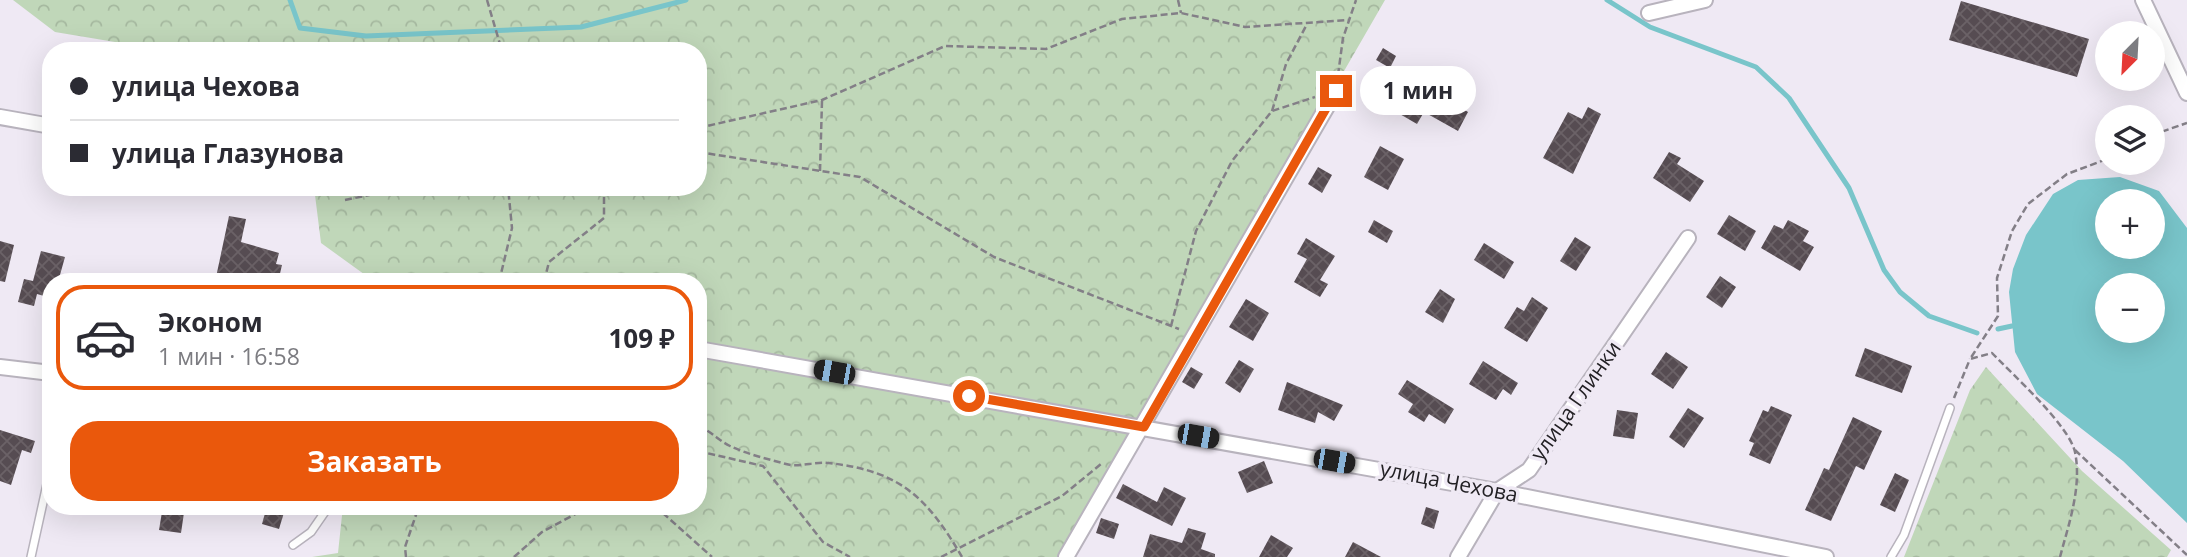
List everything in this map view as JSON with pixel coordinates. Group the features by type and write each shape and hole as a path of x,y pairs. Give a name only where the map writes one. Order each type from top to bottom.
{"street":[{"path":"1649,13 1704,0"},
{"path":"2143,0 2187,93"},
{"path":"1066,557 1144,427 1336,91"},
{"path":"0,117 42,124"},
{"name":"улица Глинки","path":"1458,557 1497,491 1529,470 1688,238"},
{"name":"улица Чехова","path":"707,351 1497,491 1826,557"},
{"path":"0,367 42,372"}],"lane":[{"path":"1891,557 1903,535 1950,408"},
{"path":"31,557 42,507"},
{"path":"293,545 312,532 323,515"}],"path":[{"path":"486,0 499,42"},
{"path":"1178,0 1181,13"},
{"path":"1272,111 1336,91 1349,20 1356,0"},
{"path":"707,126 822,100 945,46 1046,48 1122,19 1181,13 1245,27 1349,20"},
{"path":"1171,326 1196,231 1232,161 1272,111 1286,64 1308,23"},
{"path":"820,171 822,100"},
{"path":"2165,131 2187,123"},
{"path":"707,153 860,177 994,257 1181,330"},
{"path":"1950,408 1970,359 1998,316 1997,278 2012,231 2028,204 2067,174 2095,164"},
{"path":"345,200 364,196"},
{"path":"501,273 512,228 509,196"},
{"path":"546,273 549,262 604,218 604,196"},
{"path":"1970,359 1992,353 2053,416 2075,450 2187,555"},
{"path":"707,430 729,446 790,466 825,462 848,466 902,484 934,514 962,557"},
{"path":"2060,557 2075,504 2075,450"},
{"path":"707,453 763,466 823,542 850,557"},
{"path":"941,557 1062,496 1110,457"},
{"path":"406,557 405,547 416,515"},
{"path":"514,557 542,532 573,515"},
{"path":"665,515 712,557"}],"green space":[{"path":"13,0 1385,0 1064,557 312,557 338,553 342,515 707,515 707,273 362,273 321,243 315,196 707,196 707,42 115,42 55,32"},
{"path":"1986,367 2082,471 2171,550 2167,557 1904,557 1970,390"}],"water":[{"path":"2120,177 2153,189 2095,189 2095,259 2165,259 2165,199 2187,228 2187,523 2123,461 2037,394 2015,352 2009,292 2013,269 2026,235 2053,194 2078,180"}],"building":[{"path":"1961,1 2089,39 2077,77 1949,40"},
{"path":"1383,48 1396,56 1390,68 1376,60"},
{"path":"1425,85 1468,112 1458,131 1424,112 1417,124 1398,113 1405,100 1413,105"},
{"path":"1588,107 1601,114 1573,174 1543,158 1568,112 1582,119"},
{"path":"1380,146 1404,159 1388,190 1364,177"},
{"path":"1669,152 1681,158 1677,164 1704,181 1690,202 1653,178"},
{"path":"1318,167 1332,175 1322,193 1308,184"},
{"path":"1729,215 1756,231 1745,251 1717,234"},
{"path":"229,216 246,219 241,242 279,253 276,264 282,265 280,273 217,273"},
{"path":"1374,220 1393,231 1387,243 1368,232"},
{"path":"1788,220 1809,231 1803,241 1814,247 1800,271 1761,248 1774,225 1783,229"},
{"path":"1575,237 1591,247 1576,271 1560,261"},
{"path":"1306,238 1335,256 1320,280 1328,284 1320,297 1294,282 1307,259 1297,254"},
{"path":"0,241 14,245 5,282 0,281"},
{"path":"1484,243 1514,262 1504,279 1474,260"},
{"path":"41,251 65,257 61,273 42,273 42,295 37,294 34,306 18,302 24,279 33,281"},
{"path":"1720,276 1736,287 1722,308 1706,297"},
{"path":"1440,289 1455,299 1443,323 1425,312"},
{"path":"1532,297 1548,308 1527,342 1504,328 1517,307 1524,311"},
{"path":"1246,299 1269,313 1253,341 1229,327"},
{"path":"1865,348 1912,366 1902,393 1855,376"},
{"path":"1666,352 1688,367 1673,389 1651,374"},
{"path":"1239,360 1254,369 1240,393 1225,383"},
{"path":"1483,361 1518,383 1511,395 1503,389 1496,400 1469,384"},
{"path":"1191,367 1203,374 1194,389 1182,382"},
{"path":"1407,380 1454,409 1445,424 1429,414 1424,422 1408,412 1413,404 1398,394"},
{"path":"1287,382 1343,405 1334,421 1318,412 1315,423 1278,410"},
{"path":"1771,406 1792,415 1770,464 1749,455 1754,443 1749,441 1763,410 1768,412"},
{"path":"1688,408 1704,418 1684,448 1669,437"},
{"path":"1617,410 1638,413 1634,439 1613,436"},
{"path":"1853,417 1882,431 1864,470 1856,466 1831,521 1805,510 1824,468 1829,470"},
{"path":"0,430 35,441 31,453 22,450 11,485 0,481"},
{"path":"1264,461 1273,483 1247,493 1238,472"},
{"path":"1895,473 1909,480 1895,512 1880,505"},
{"path":"1123,484 1157,502 1164,487 1186,498 1172,526 1116,498"},
{"path":"1426,507 1439,511 1434,529 1421,524"},
{"path":"162,515 184,515 181,533 159,530"},
{"path":"264,515 283,515 279,529 262,524"},
{"path":"1101,518 1119,524 1114,539 1096,533"},
{"path":"1188,528 1206,533 1201,549 1215,554 1215,557 1143,557 1150,534 1182,543"},
{"path":"1271,535 1293,548 1287,557 1259,557"},
{"path":"1353,542 1381,557 1345,557"}],"waterway":[{"path":"290,0 300,28 366,36 581,27 686,0"},
{"path":"1607,0 1650,27 1756,67 1789,98 1849,188 1884,270 1900,292 1929,316 1977,333"},
{"path":"1998,329 2012,326"}],"route":[{"path":"969,396 1144,427 1336,91"}]}
